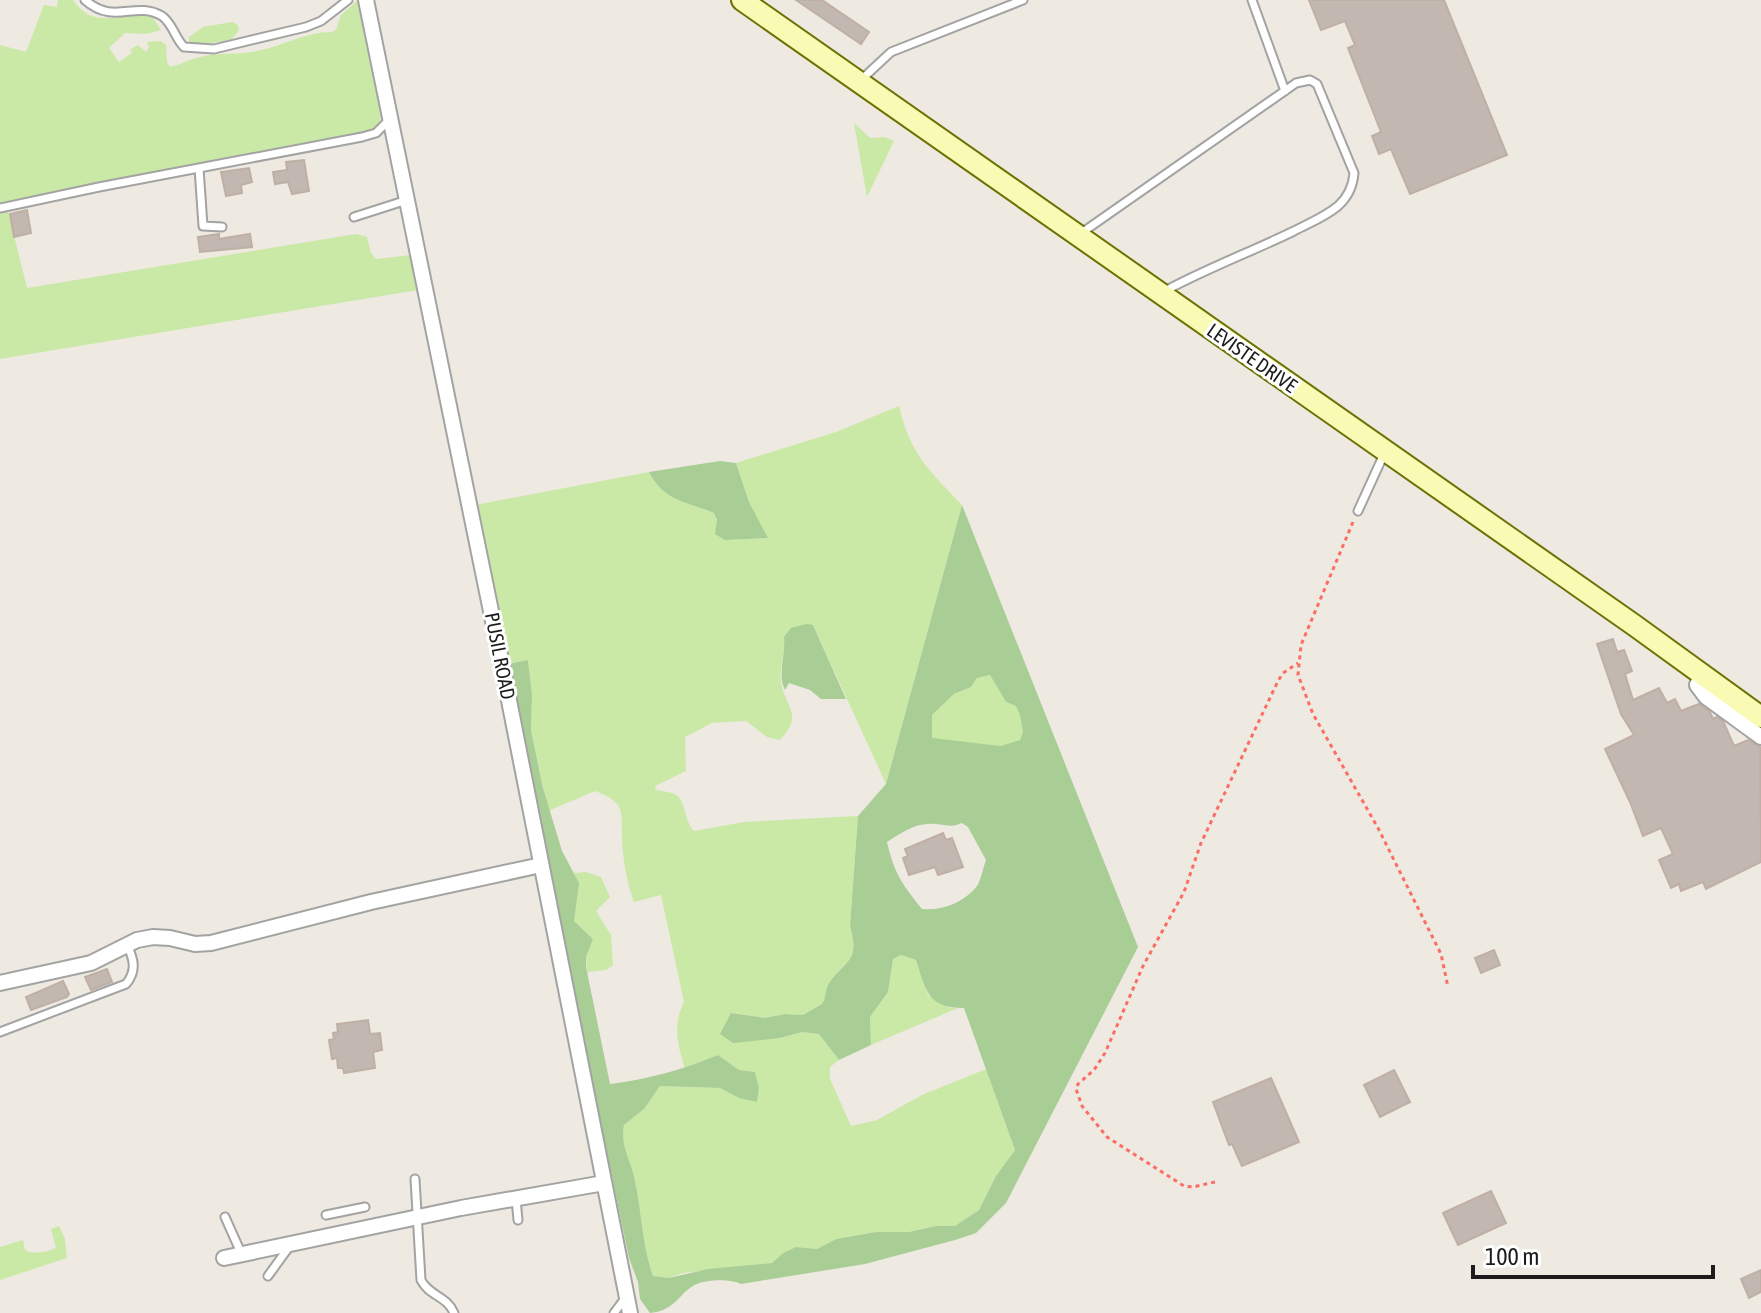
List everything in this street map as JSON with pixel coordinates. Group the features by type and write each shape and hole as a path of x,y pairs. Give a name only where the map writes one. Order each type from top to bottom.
{"main road":[{"name":"LEVISTE DRIVE","path":"742,0 1761,717"}],"street":[{"name":"PUSIL ROAD","path":"366,0 630,1313"},
{"path":"1702,674 1697,685 1706,697 1761,737"},
{"path":"0,983 91,963 144,938 161,936 195,944 211,943 371,902 541,865"},
{"path":"224,1258 416,1218 487,1198 516,1199 604,1183"}],"lane":[{"path":"85,0 99,11 138,9 156,13 170,23 184,47 206,50 306,27 321,21 348,0"},
{"path":"859,82 891,52 1023,0"},
{"path":"1252,0 1285,91"},
{"path":"1078,235 1285,91 1303,80 1317,84 1352,163 1354,173 1350,190 1337,207 1325,215 1161,293"},
{"path":"0,208 368,136 379,131 390,119"},
{"path":"199,168 203,226 222,227"},
{"path":"354,217 407,200"},
{"path":"1358,511 1385,452"},
{"path":"0,1032 126,984 134,965 127,945"},
{"path":"415,1179 421,1280 425,1289 447,1301 454,1313"},
{"path":"516,1199 518,1220"},
{"path":"326,1215 365,1207"},
{"path":"345,1211 354,1232"},
{"path":"225,1217 242,1255"},
{"path":"268,1276 290,1245"},
{"path":"614,1313 627,1296"}],"path":[{"path":"1358,511 1301,645 1298,663 1300,684 1441,954 1448,987"},
{"path":"1215,1182 1184,1186 1121,1148 1107,1137 1082,1106 1076,1089 1105,1053 1143,966 1177,906 1201,843 1278,681 1283,673 1298,663"}],"green space":[{"path":"58,0 73,0 91,16 101,18 153,18 161,30 146,34 125,33 109,48 119,62 138,45 146,52 149,47 147,42 161,41 166,45 170,67 200,57 257,51 313,34 332,32 336,30 341,15 357,1 382,111 379,124 375,130 0,204 0,45 26,52 44,5 57,7"},
{"path":"232,22 238,25 239,30 231,40 197,45 189,42 189,37 203,27"},
{"path":"854,123 870,138 885,137 894,141 867,197"},
{"path":"8,211 27,288 356,234 367,237 376,259 411,255 418,290 0,359 0,213"},
{"path":"899,406 915,449 930,471 962,505 886,784 813,625 784,637 781,682 792,717 780,740 767,737 746,721 712,723 685,737 686,771 655,786 656,790 679,798 694,831 744,822 858,816 850,926 852,955 829,985 822,1004 803,1015 785,1014 765,1018 731,1013 733,1042 780,1038 802,1032 819,1034 839,1060 830,1067 830,1079 851,1126 877,1120 922,1095 986,1069 1015,1150 996,1176 979,1210 955,1226 936,1226 909,1232 876,1232 836,1239 817,1249 796,1247 772,1263 683,1273 669,1278 653,1276 635,1181 625,1146 624,1125 644,1109 660,1086 720,1088 739,1098 757,1102 759,1088 755,1072 739,1070 718,1055 685,1069 677,1027 684,1002 661,895 634,902 626,872 621,815 617,804 595,791 548,811 531,729 532,695 528,660 508,664 475,505 649,472 669,495 714,513 725,540 767,538 749,502 736,463 836,432"},
{"path":"720,461 736,463 749,502 768,538 725,540 715,534 717,520 714,513 669,495 649,472"},
{"path":"962,505 1138,947 1006,1203 976,1233 865,1264 741,1284 726,1280 702,1282 691,1287 672,1305 650,1313 640,1299 638,1282 629,1258 508,664 528,660 532,695 531,730 543,788 562,851 579,883 574,921 593,939 586,957 586,967 610,1084 665,1073 718,1055 739,1070 755,1072 759,1088 757,1102 739,1098 720,1088 660,1086 644,1109 624,1125 625,1146 635,1181 653,1276 669,1278 708,1269 772,1263 796,1247 817,1249 836,1239 876,1232 909,1232 936,1226 955,1226 979,1210 996,1176 1015,1150 964,1008 935,1001 926,988 916,960 901,955 893,959 888,992 870,1017 871,1045 839,1060 819,1034 802,1032 780,1038 733,1043 720,1034 731,1013 765,1018 785,1014 803,1015 822,1004 828,985 852,955 850,926 858,816 886,784","holes":["990,675 1006,702 1016,706 1023,732 1020,740 1001,746 932,738 932,715 954,694 971,687 977,678","962,823 968,827 986,860 978,883 972,892 952,905 922,909 900,878 887,842 910,828"]},
{"path":"813,625 846,699 821,699 810,690 789,683 785,690 782,678 784,637 791,628"},
{"path":"990,675 1006,702 1016,706 1021,715 1023,732 1020,741 1001,746 932,739 932,715 954,694 971,687 977,678"},
{"path":"586,872 601,877 610,897 596,911 611,935 613,965 606,970 587,972 586,957 593,939 574,921 577,891 574,873"},
{"path":"901,955 916,960 928,995 950,1008 958,1008 871,1045 870,1017 888,992 893,959"},
{"path":"59,1226 65,1239 67,1258 0,1280 0,1247 23,1240 25,1250 29,1252 56,1248 51,1229"}],"building":[{"path":"796,0 822,0 869,32 861,44"},
{"path":"1309,0 1444,0 1507,155 1410,194 1391,149 1379,154 1372,136 1381,132 1348,48 1355,45 1345,21 1321,30"},
{"path":"304,160 309,191 292,194 288,182 275,184 273,172 287,170 286,162"},
{"path":"249,168 252,182 241,185 242,193 226,196 221,172"},
{"path":"27,210 31,233 14,237 10,214"},
{"path":"219,234 219,239 250,234 252,247 200,252 198,237"},
{"path":"1613,639 1617,652 1624,650 1632,671 1625,674 1633,700 1659,688 1667,703 1675,699 1681,711 1699,704 1710,712 1713,719 1717,717 1723,721 1734,746 1748,740 1760,747 1761,862 1706,889 1703,882 1681,891 1679,884 1671,888 1659,860 1673,854 1661,828 1643,836 1605,749 1634,735 1621,714 1597,644"},
{"path":"943,833 946,840 952,838 963,867 938,875 935,867 909,875 903,858 908,856 905,849"},
{"path":"1494,950 1500,965 1481,973 1475,958"},
{"path":"107,969 112,982 91,990 85,977"},
{"path":"63,981 69,994 67,997 31,1010 26,997"},
{"path":"368,1020 370,1034 380,1033 382,1050 373,1052 375,1068 344,1073 343,1068 338,1068 337,1058 332,1059 329,1040 334,1039 333,1033 338,1032 337,1024"},
{"path":"1394,1070 1410,1102 1380,1117 1364,1085"},
{"path":"1271,1078 1299,1142 1242,1166 1232,1144 1229,1145 1213,1102"},
{"path":"1491,1191 1506,1223 1458,1245 1443,1213"},
{"path":"1761,1270 1761,1292 1749,1298 1741,1279"}]}
